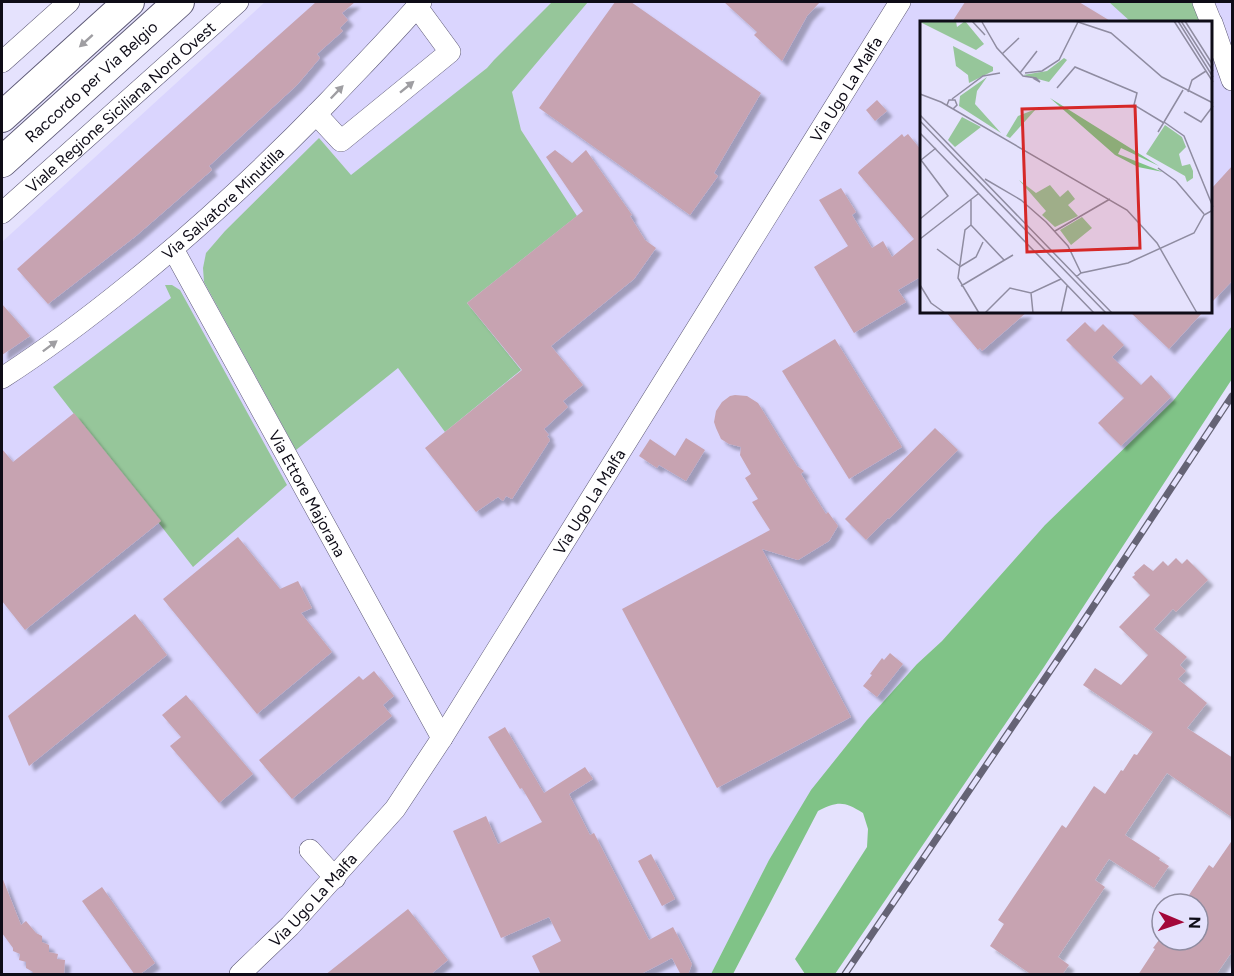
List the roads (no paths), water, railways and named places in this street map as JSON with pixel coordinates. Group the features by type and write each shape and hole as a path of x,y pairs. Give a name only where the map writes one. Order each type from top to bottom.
{"highway":[{"name":"Raccordo per Via Belgio","path":"2,117 129,2"},
{"name":"Raccordo per Via Belgio","path":"2,162 179,2"}],"street":[{"path":"2,62 69,2"},
{"name":"Viale Regione Siciliana Nord Ovest","path":"2,213 238,2"},
{"name":"Via Ugo La Malfa","path":"240,975 335,878 394,809 442,738 900,2"},
{"path":"316,114 341,141 450,52 419,4"},
{"name":"Via Salvatore Minutilla","path":"2,378 40,354 96,312 173,249 257,174 419,4"},
{"path":"1213,25 1233,80"},
{"name":"Via Ettore Majorana","path":"173,249 442,738"},
{"path":"310,850 335,878"}],"railway":[{"path":"845,974 1073,637 1232,396"}]}
